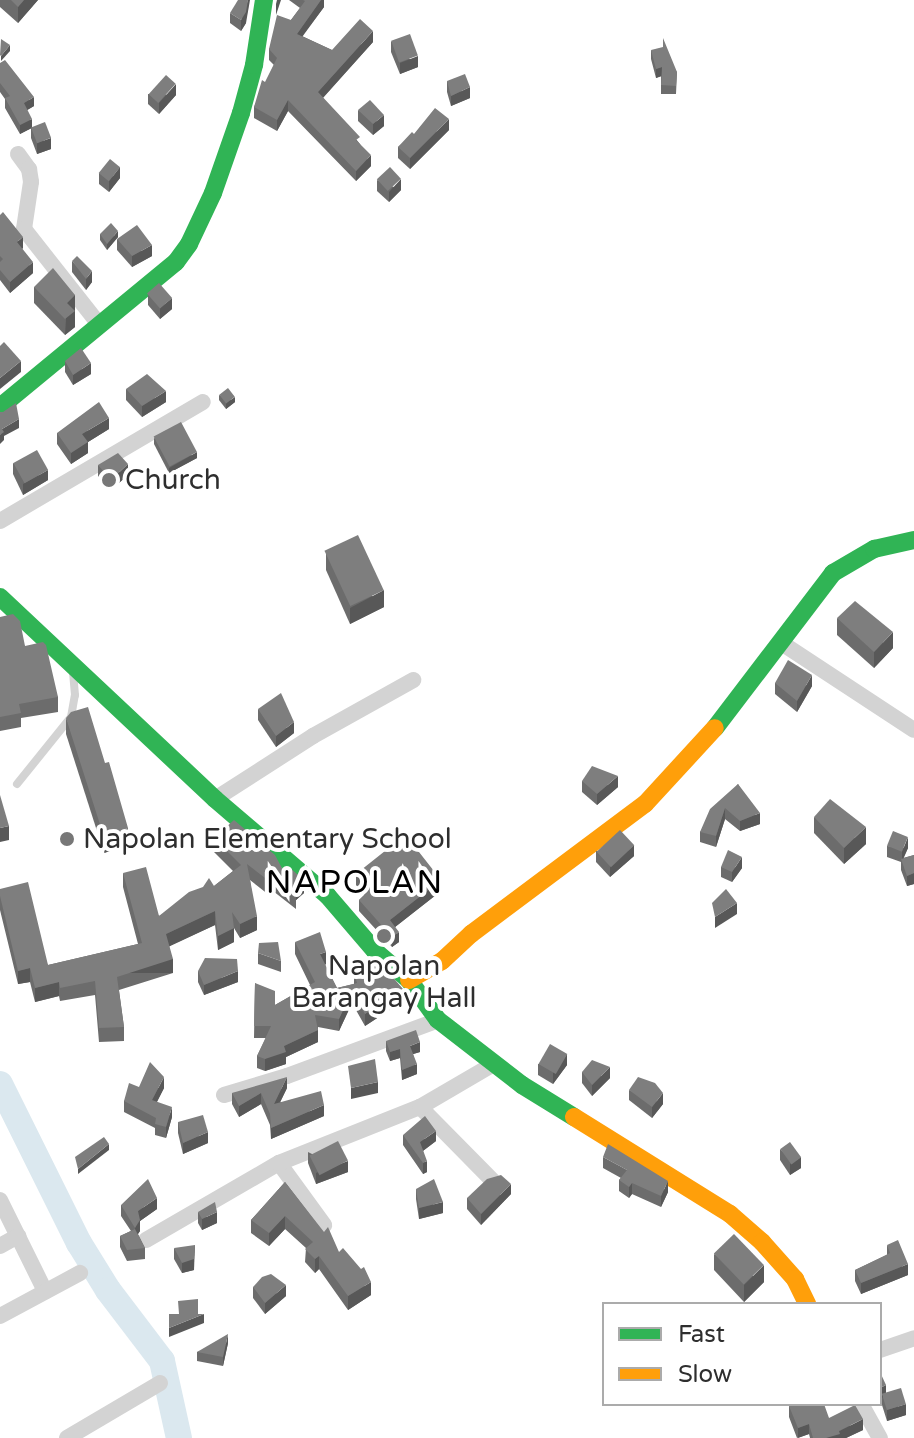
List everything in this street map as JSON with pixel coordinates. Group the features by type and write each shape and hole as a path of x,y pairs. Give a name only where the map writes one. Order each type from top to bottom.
{"street":[{"path":"0,407 98,323 176,262 189,244 213,193 241,113 254,65 264,0"},
{"path":"18,154 29,169 31,182 24,229 98,323"},
{"path":"0,521 203,402"},
{"path":"409,980 442,961 471,934 645,804 722,721 833,573 874,549 914,540"},
{"path":"0,597 215,799 327,895 375,951 409,980 438,1020 492,1065 730,1214 762,1242 795,1279 806,1302"},
{"path":"780,642 914,730"},
{"path":"215,799 313,736 413,680"},
{"path":"224,1095 287,1076 438,1020"},
{"path":"146,1240 279,1163 420,1107 492,1065"},
{"path":"420,1107 492,1180"},
{"path":"279,1163 324,1225"},
{"path":"0,1200 45,1291"},
{"path":"0,1246 18,1236"},
{"path":"0,1316 80,1273"},
{"path":"882,1349 914,1338"},
{"path":"67,1438 160,1383"},
{"path":"862,1406 880,1438"}],"lane":[{"path":"17,784 71,717 75,695 73,664"}],"building":[{"path":"11,0 24,0 18,7"},
{"path":"238,0 248,0 241,20 230,13"},
{"path":"303,0 321,0 297,34 332,50 360,19 373,31 318,92 360,137 356,140 371,155 356,171 288,100 277,120 254,107 262,80 265,82 277,58 269,49 277,15 291,20"},
{"path":"410,34 418,56 399,62 391,41"},
{"path":"663,38 677,72 676,86 661,85 662,67 656,69 651,50 663,47"},
{"path":"1,39 10,45 1,56 0,55"},
{"path":"5,60 34,97 24,103 32,119 20,125 5,98 10,96 0,83 0,63"},
{"path":"465,74 470,87 451,96 447,81"},
{"path":"166,75 176,84 158,103 149,94"},
{"path":"370,100 384,115 373,124 358,110"},
{"path":"435,108 449,119 410,158 398,147 412,132 414,134"},
{"path":"45,122 51,138 37,143 31,127"},
{"path":"110,159 120,167 109,181 99,173"},
{"path":"390,167 401,179 388,191 377,179"},
{"path":"3,212 23,237 17,242 33,262 10,282 0,270 3,259 0,256 0,215"},
{"path":"111,223 118,231 107,244 100,234"},
{"path":"137,225 152,245 132,256 117,239"},
{"path":"77,256 92,271 86,279 72,261"},
{"path":"53,268 75,295 67,303 75,311 65,319 34,287"},
{"path":"159,283 172,298 160,309 147,293"},
{"path":"4,342 21,361 0,378 0,346"},
{"path":"81,348 91,363 73,375 65,361"},
{"path":"147,374 166,391 142,406 126,389"},
{"path":"228,388 235,397 226,403 219,395"},
{"path":"99,402 109,418 82,434 88,442 71,453 57,433"},
{"path":"16,403 19,419 2,429 4,432 0,435 0,412"},
{"path":"181,422 197,452 170,467 154,437"},
{"path":"37,450 48,470 25,483 13,463"},
{"path":"118,453 128,464 111,480 98,465"},
{"path":"358,535 384,590 350,606 324,551"},
{"path":"855,601 893,632 874,652 837,618"},
{"path":"13,614 20,621 25,646 43,642 46,645 58,697 19,704 21,713 0,717 0,617"},
{"path":"788,660 812,675 797,701 775,683"},
{"path":"281,693 294,722 276,736 258,709"},
{"path":"88,707 105,763 109,762 128,828 104,837 66,718 71,712"},
{"path":"592,766 618,776 597,794 582,781"},
{"path":"738,784 760,813 740,821 725,808 716,836 700,832 710,809"},
{"path":"0,795 9,826 0,828"},
{"path":"830,799 866,827 844,848 814,817"},
{"path":"234,820 275,855 284,872 289,867 304,880 293,889 296,895 273,878 269,881 247,864 257,916 240,924 232,912 234,928 218,936 215,911 166,934 173,959 117,977 124,1027 99,1028 95,981 60,988 59,982 35,988 30,968 18,971 0,889 28,882 48,965 142,943 123,873 146,867 159,916 189,892 203,887 209,878 214,886 241,865 214,838"},
{"path":"620,830 634,845 611,867 597,852"},
{"path":"893,831 908,837 902,852 887,846"},
{"path":"408,838 441,880 390,920 399,932 392,937 359,900 369,891 356,874 390,847 393,850"},
{"path":"728,850 742,857 732,872 721,867"},
{"path":"914,855 914,873 907,876 901,859"},
{"path":"726,889 737,903 715,917 712,903"},
{"path":"320,932 326,952 320,954 337,988 357,983 354,973 376,958 403,989 365,1014 352,991 339,1019 315,1015 318,1030 284,1046 286,1052 265,1059 257,1056 271,1026 254,1026 255,983 275,991 275,1005 315,982 295,942"},
{"path":"278,942 281,961 258,953 259,943"},
{"path":"205,958 237,959 238,971 204,985 198,971"},
{"path":"416,1030 420,1042 410,1046 417,1064 402,1070 400,1049 390,1052 386,1041"},
{"path":"550,1044 567,1054 556,1074 538,1064"},
{"path":"375,1059 378,1082 351,1088 348,1066"},
{"path":"592,1060 610,1067 592,1085 582,1072"},
{"path":"150,1062 164,1077 152,1100 172,1107 166,1127 155,1124 156,1118 124,1101 129,1083 139,1087"},
{"path":"287,1077 274,1104 321,1091 324,1105 271,1128 270,1114 261,1093 239,1106 232,1093"},
{"path":"638,1077 655,1083 663,1093 652,1107 629,1090"},
{"path":"203,1115 208,1132 183,1143 178,1122"},
{"path":"425,1116 436,1131 420,1142 427,1161 423,1163 403,1135"},
{"path":"104,1137 109,1144 78,1169 75,1157"},
{"path":"338,1141 348,1161 319,1175 309,1156"},
{"path":"790,1142 801,1157 791,1164 780,1149"},
{"path":"608,1144 668,1181 661,1196 632,1183 629,1187 619,1180 627,1170 603,1157"},
{"path":"501,1175 511,1184 481,1214 467,1198 487,1179"},
{"path":"148,1179 157,1198 138,1211 140,1220 135,1228 121,1205"},
{"path":"434,1179 443,1202 419,1208 416,1189"},
{"path":"285,1182 324,1232 328,1227 339,1252 343,1248 361,1269 364,1267 371,1282 348,1296 319,1256 315,1259 305,1249 313,1242 285,1216 269,1233 251,1220"},
{"path":"215,1202 217,1212 202,1219 198,1212"},
{"path":"135,1229 145,1248 127,1250 120,1236"},
{"path":"734,1234 764,1265 744,1284 714,1253"},
{"path":"898,1240 908,1264 861,1283 855,1270 890,1253 887,1245"},
{"path":"195,1245 194,1259 182,1263 174,1248"},
{"path":"271,1274 286,1285 265,1303 253,1287 262,1277"},
{"path":"198,1299 198,1314 204,1314 169,1328 169,1314 179,1314 178,1301"},
{"path":"228,1334 223,1357 197,1352"},
{"path":"901,1388 906,1404 887,1410 882,1394"},
{"path":"789,1406 825,1406 829,1418 856,1406 863,1419 839,1431 840,1434 826,1438 813,1438 809,1424 798,1428"}],"waterway":[{"path":"0,1084 79,1243 108,1290 162,1361 179,1438"}],"traffic: fast":[{"path":"0,407 176,262 189,244 213,193 241,113 254,65 264,0"},
{"path":"715,728 833,573 874,549 914,540"},
{"path":"0,597 215,799 327,895 375,951 409,980 438,1020 522,1085 574,1117"}],"traffic: slow":[{"path":"409,980 442,961 471,934 645,804 715,728"},
{"path":"574,1117 730,1214 762,1242 795,1279 806,1302"}],"place":[{"name":"Church","path":"109,480"},
{"name":"Napolan Elementary School","path":"67,839"},
{"name":"Napolan Barangay Hall","path":"384,936"}],"district":[{"name":"NAPOLAN","path":"355,883"}]}
